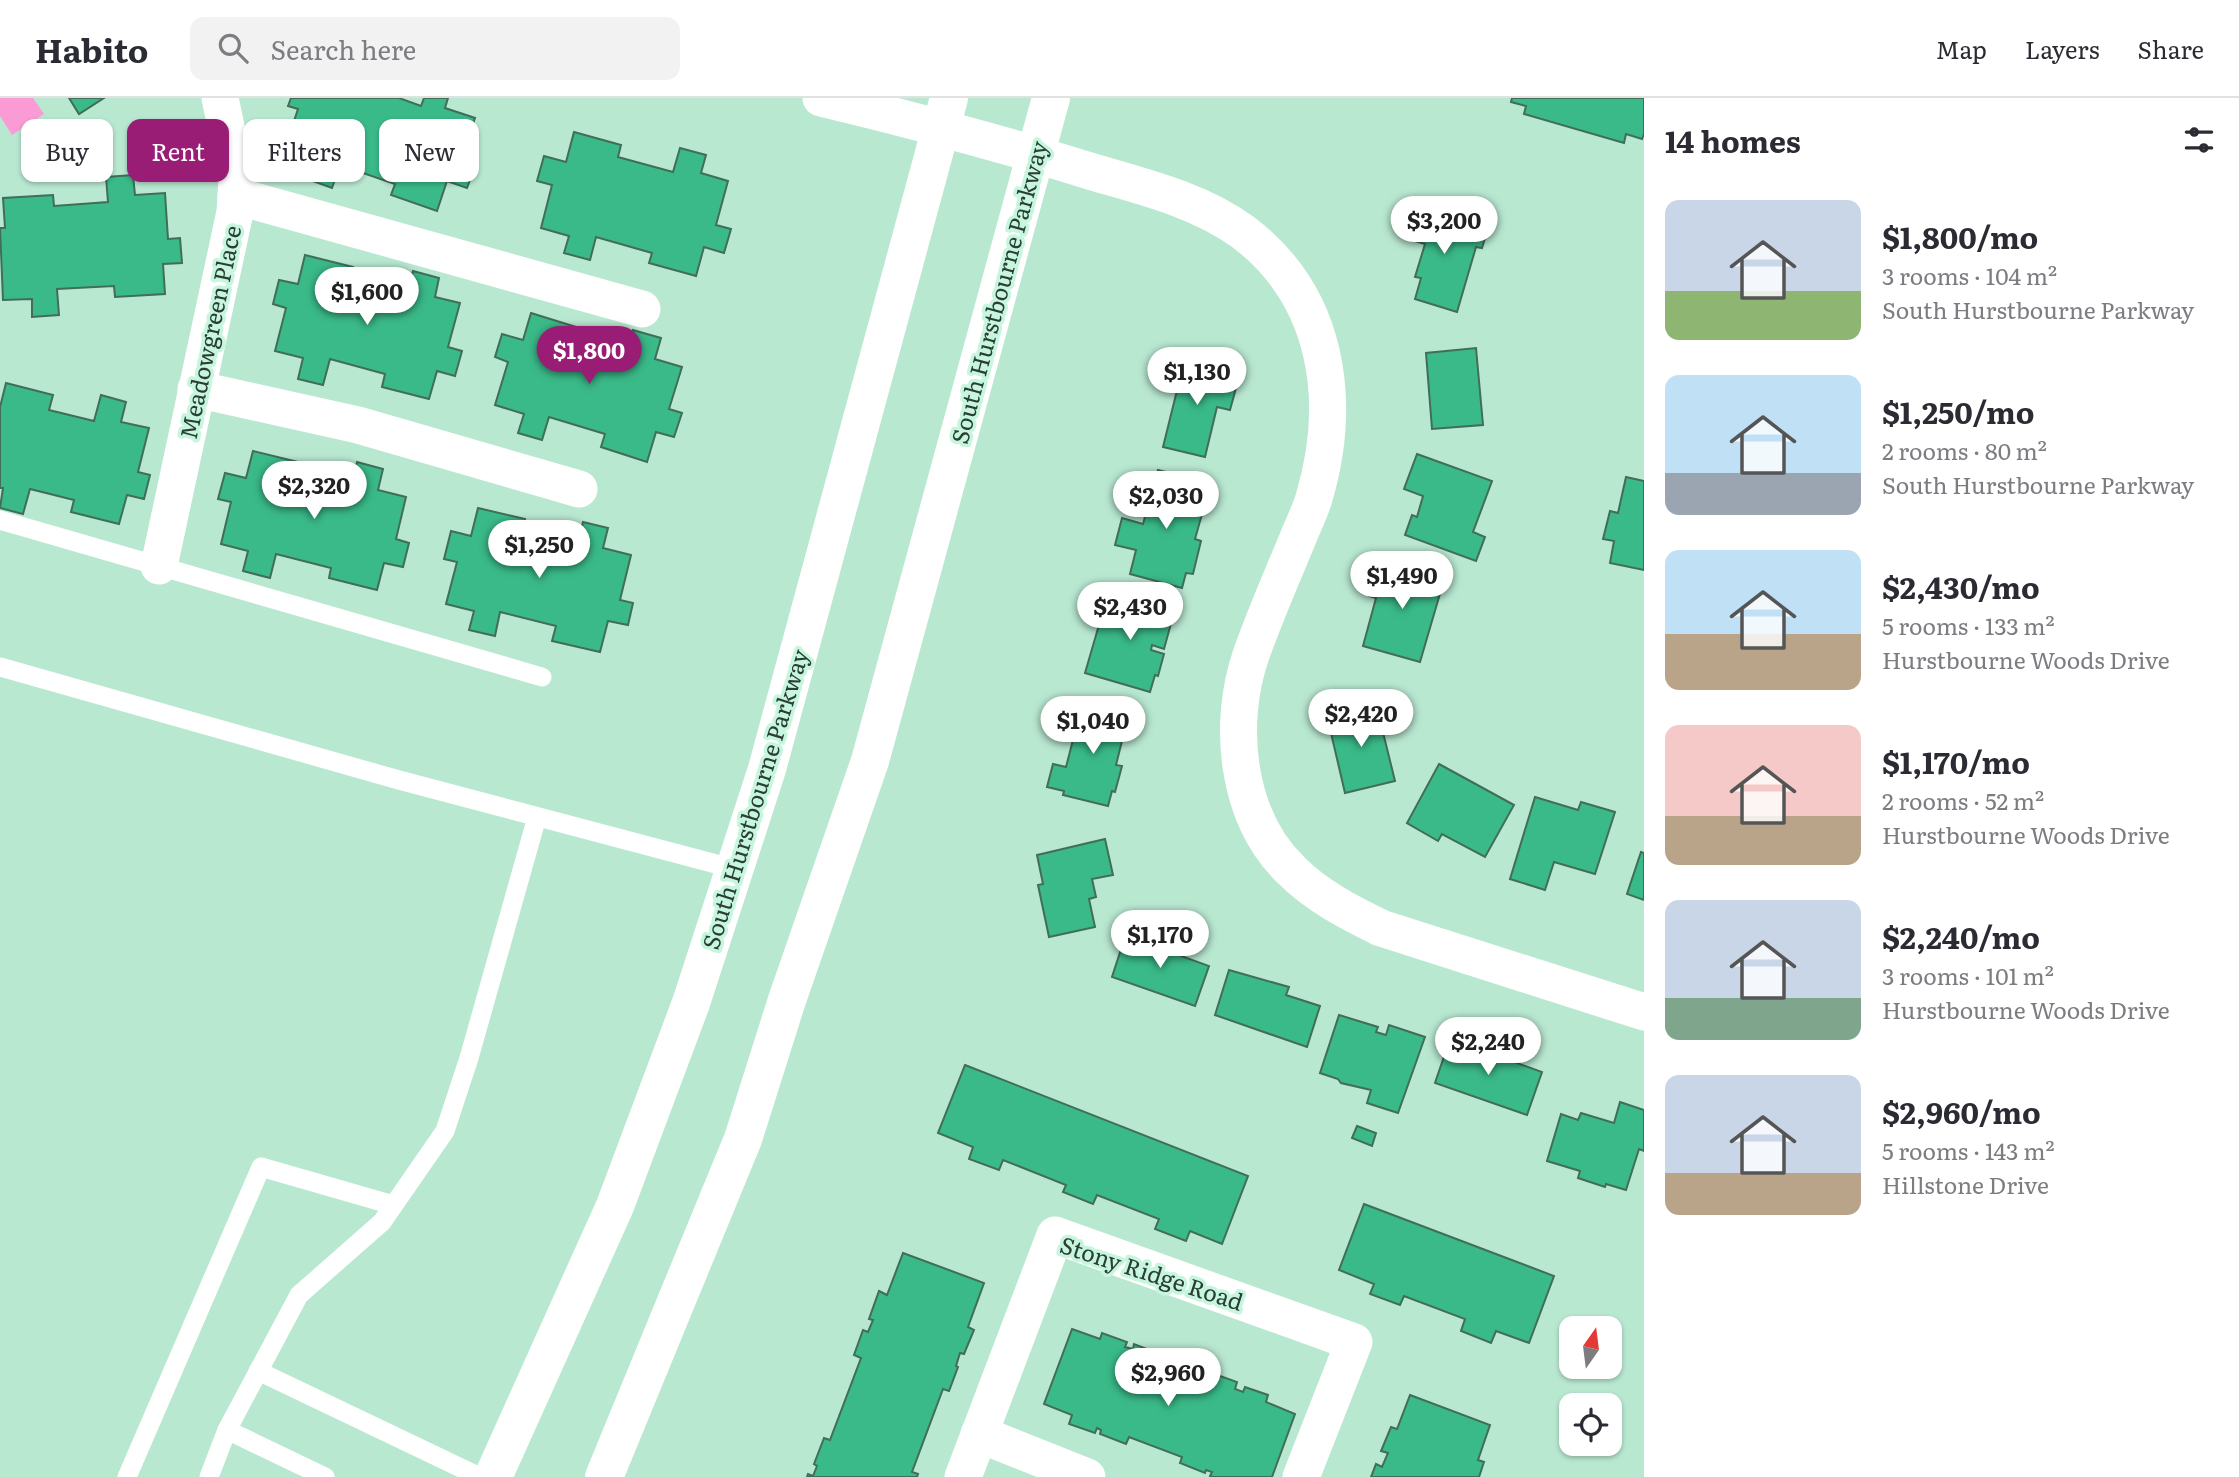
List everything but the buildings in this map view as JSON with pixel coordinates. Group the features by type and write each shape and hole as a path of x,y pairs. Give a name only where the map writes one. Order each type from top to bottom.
{"main road":[{"name":"South Hurstbourne Parkway","path":"604,1477 743,1139 787,1000 870,761 1051,98"},
{"name":"South Hurstbourne Parkway","path":"493,1477 615,1206 691,1003 767,769 945,113"}],"street":[{"name":"Meadowgreen Place","path":"159,566 235,212 237,179 220,98"},
{"path":"821,98 945,113 1036,155 1202,208 1242,231 1274,258 1307,307 1317,337 1328,406 1325,447 1314,498 1250,658 1240,709 1241,764 1247,796 1274,850 1292,872 1346,911 1381,928 1644,1012"},
{"path":"236,196 642,309"},
{"path":"197,389 358,425 579,489"},
{"name":"Stony Ridge Road","path":"963,1477 1055,1235 1354,1342 1301,1477"},
{"path":"979,1434 1087,1477"}],"lane":[{"path":"0,520 542,677"},
{"path":"0,667 537,817 735,869"},
{"path":"209,1477 227,1430 299,1295 382,1222 445,1131 469,1058 537,817"},
{"path":"127,1477 261,1167 393,1205"},
{"path":"258,1371 480,1477"},
{"path":"227,1430 325,1477"}],"shaded area":[{"path":"0,98 33,98 44,114 36,119 21,119 21,129 12,135 0,116"}]}
